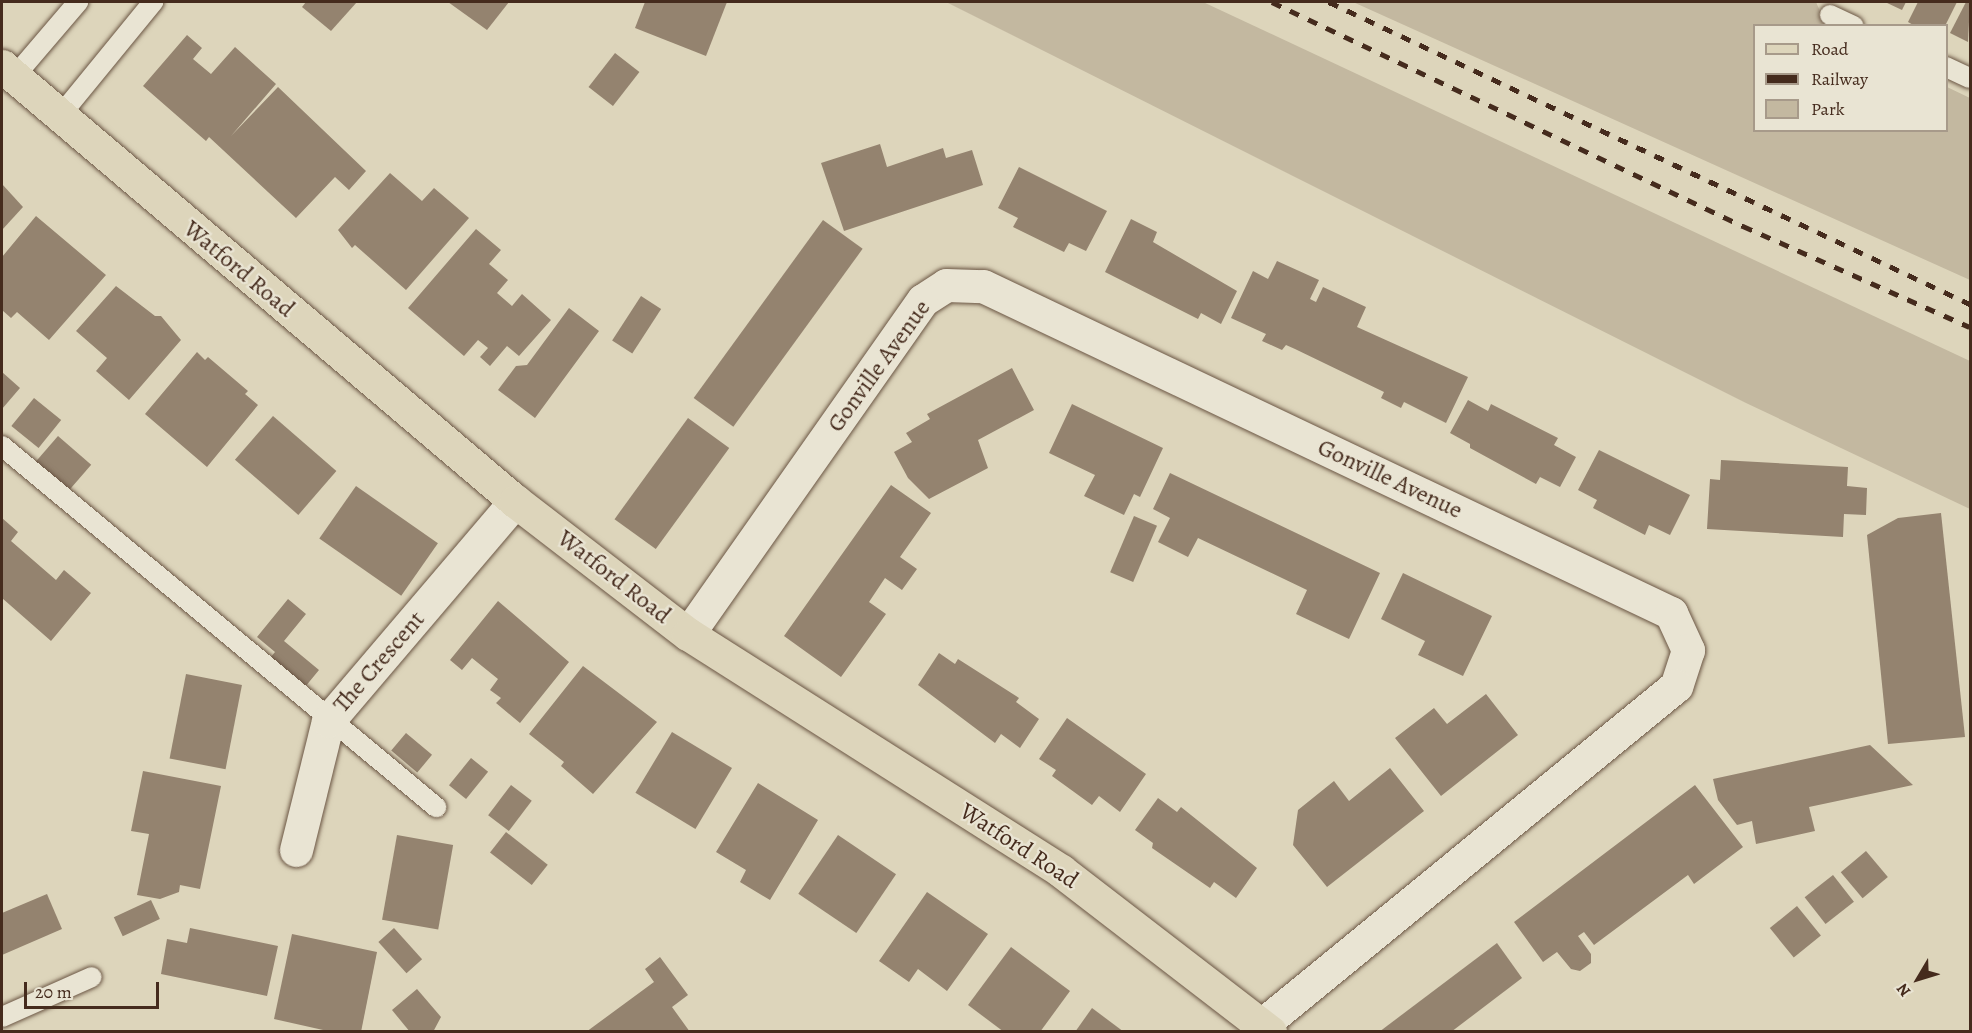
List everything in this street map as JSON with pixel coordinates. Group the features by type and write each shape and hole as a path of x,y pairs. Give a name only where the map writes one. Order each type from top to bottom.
{"main road":[{"name":"Watford Road","path":"8,72 58,117 515,501 688,634 1061,871 1266,1028"}],"street":[{"name":"Gonville Avenue","path":"688,634 923,300 945,285 983,286 1671,613 1688,650 1676,686 1266,1028"},
{"name":"The Crescent","path":"296,850 328,721 515,501"}],"lane":[{"path":"8,72 78,2"},
{"path":"58,117 153,2"},
{"path":"1830,15 1850,24"},
{"path":"1948,68 1971,78"},
{"path":"2,446 328,721 435,807"},
{"path":"2,1017 92,976"}],"green space":[{"path":"946,2 1203,2 1970,361 1970,509 1746,403"},
{"path":"1353,2 1816,2 1826,24 1753,24 1753,132 1948,132 1948,87 1970,98 1970,280"}],"building":[{"path":"306,2 357,2 331,31 302,7"},
{"path":"448,2 509,2 487,30"},
{"path":"645,2 727,2 706,56 635,28"},
{"path":"1885,2 1906,2 1902,10"},
{"path":"1918,2 1957,2 1946,24 1912,24 1908,22"},
{"path":"1966,2 1970,2 1968,42 1950,33"},
{"path":"187,35 202,48 193,59 211,74 235,47 276,84 231,136 278,87 366,171 349,190 335,177 296,218 209,137 206,141 143,86"},
{"path":"615,53 639,72 613,106 589,87"},
{"path":"880,144 887,167 943,148 946,158 972,150 983,185 844,231 821,163"},
{"path":"1019,167 1107,211 1086,251 1069,243 1064,252 1013,227 1018,218 998,208"},
{"path":"390,173 422,201 434,188 469,218 406,290 355,245 352,248 338,230"},
{"path":"2,184 23,207 2,230"},
{"path":"36,216 106,275 49,340 17,312 11,318 2,310 2,257"},
{"path":"1131,219 1157,232 1153,242 1237,291 1221,324 1201,313 1198,319 1105,272"},
{"path":"823,220 863,249 733,427 694,398"},
{"path":"476,229 501,250 489,264 508,280 497,293 512,306 522,294 551,320 519,356 507,346 490,366 480,357 488,348 478,340 464,356 408,308"},
{"path":"1277,261 1319,280 1310,299 1316,302 1323,287 1366,307 1357,327 1468,377 1446,423 1404,402 1401,408 1381,398 1384,392 1295,349 1286,345 1282,350 1262,341 1266,334 1231,318 1253,271 1268,279"},
{"path":"116,286 155,316 161,316 181,340 129,400 96,371 107,358 76,331"},
{"path":"641,296 661,309 632,354 612,340"},
{"path":"569,308 599,331 535,418 498,390 516,366 527,365"},
{"path":"197,352 205,360 208,357 248,391 245,394 258,405 207,467 145,414"},
{"path":"1012,368 1034,410 978,440 988,468 929,499 908,478 894,452 912,442 906,433 930,419 927,414"},
{"path":"2,372 20,388 2,409"},
{"path":"34,398 61,420 39,448 11,426"},
{"path":"1468,400 1488,411 1491,404 1558,438 1554,445 1576,457 1560,487 1540,477 1536,484 1470,448 1470,444 1450,433"},
{"path":"1072,404 1163,448 1140,497 1134,494 1124,515 1084,496 1095,475 1049,453"},
{"path":"273,416 336,471 298,515 235,460"},
{"path":"688,418 729,448 656,549 615,519"},
{"path":"58,436 91,465 67,493 34,464"},
{"path":"1599,450 1690,495 1670,535 1649,525 1645,535 1593,508 1597,500 1578,490"},
{"path":"1721,460 1848,467 1847,486 1867,488 1866,515 1844,514 1843,537 1707,529 1710,479 1720,480"},
{"path":"1170,473 1380,573 1349,639 1296,614 1307,590 1198,538 1188,557 1158,542 1170,518 1153,509"},
{"path":"891,485 931,513 900,557 917,569 902,590 885,578 869,602 886,614 841,677 784,636"},
{"path":"356,486 438,543 401,596 319,538"},
{"path":"1941,513 1965,737 1888,744 1867,535 1898,518"},
{"path":"1134,516 1157,526 1133,582 1110,572"},
{"path":"2,518 18,532 11,541 56,580 64,570 91,593 51,641 2,598"},
{"path":"1403,573 1492,616 1463,676 1418,655 1425,641 1381,619"},
{"path":"288,599 306,614 284,641 319,670 305,687 270,658 275,652 257,637"},
{"path":"498,601 569,662 520,723 496,703 501,698 490,690 498,679 472,658 462,670 450,660"},
{"path":"939,653 955,664 958,659 1019,698 1016,702 1039,719 1020,748 1001,734 995,743 918,685"},
{"path":"583,666 657,722 593,794 561,766 564,762 529,734"},
{"path":"186,674 242,685 226,769 170,758"},
{"path":"1486,694 1518,735 1441,796 1395,738 1434,708 1447,724"},
{"path":"1067,718 1146,774 1120,812 1099,796 1092,805 1052,776 1056,770 1039,759"},
{"path":"672,732 732,768 695,829 635,793"},
{"path":"406,733 432,755 417,772 391,751"},
{"path":"1870,745 1913,785 1809,807 1815,831 1756,844 1752,821 1737,825 1718,800 1713,779"},
{"path":"471,758 488,772 466,799 449,785"},
{"path":"1390,768 1424,811 1327,887 1293,845 1298,810 1334,781 1349,801"},
{"path":"143,771 221,786 200,889 180,885 179,892 160,899 137,895 149,834 131,831"},
{"path":"758,783 818,820 770,900 740,882 746,870 716,852"},
{"path":"511,785 532,801 509,831 488,815"},
{"path":"1695,785 1743,847 1694,884 1688,875 1594,945 1584,932 1578,936 1591,954 1591,963 1580,971 1571,969 1557,952 1543,962 1514,922"},
{"path":"1158,798 1177,812 1181,807 1257,868 1236,898 1214,882 1210,888 1152,848 1153,843 1135,830"},
{"path":"506,832 548,865 532,885 490,852"},
{"path":"397,835 453,845 438,930 382,920"},
{"path":"838,835 896,874 856,933 798,894"},
{"path":"1866,851 1888,877 1863,898 1841,872"},
{"path":"1833,875 1854,902 1826,924 1805,897"},
{"path":"927,892 988,934 947,991 918,969 909,982 879,961"},
{"path":"47,894 62,929 2,955 2,913"},
{"path":"151,900 160,919 123,936 114,917"},
{"path":"1797,906 1821,936 1794,958 1770,928"},
{"path":"190,928 278,946 267,996 161,974 167,939 187,943"},
{"path":"394,928 422,959 406,973 378,942"},
{"path":"292,934 377,952 361,1032 332,1032 274,1019"},
{"path":"1497,943 1522,978 1451,1032 1379,1032"},
{"path":"1011,947 1070,991 1040,1032 1004,1032 968,1005"},
{"path":"660,957 688,995 672,1007 690,1032 586,1032 654,982 645,969"},
{"path":"417,989 441,1017 433,1032 410,1032 392,1010"},
{"path":"1092,1008 1124,1032 1075,1032"}],"railway":[{"path":"1272,2 1743,226 1970,327"},
{"path":"1329,2 1970,304"}]}
